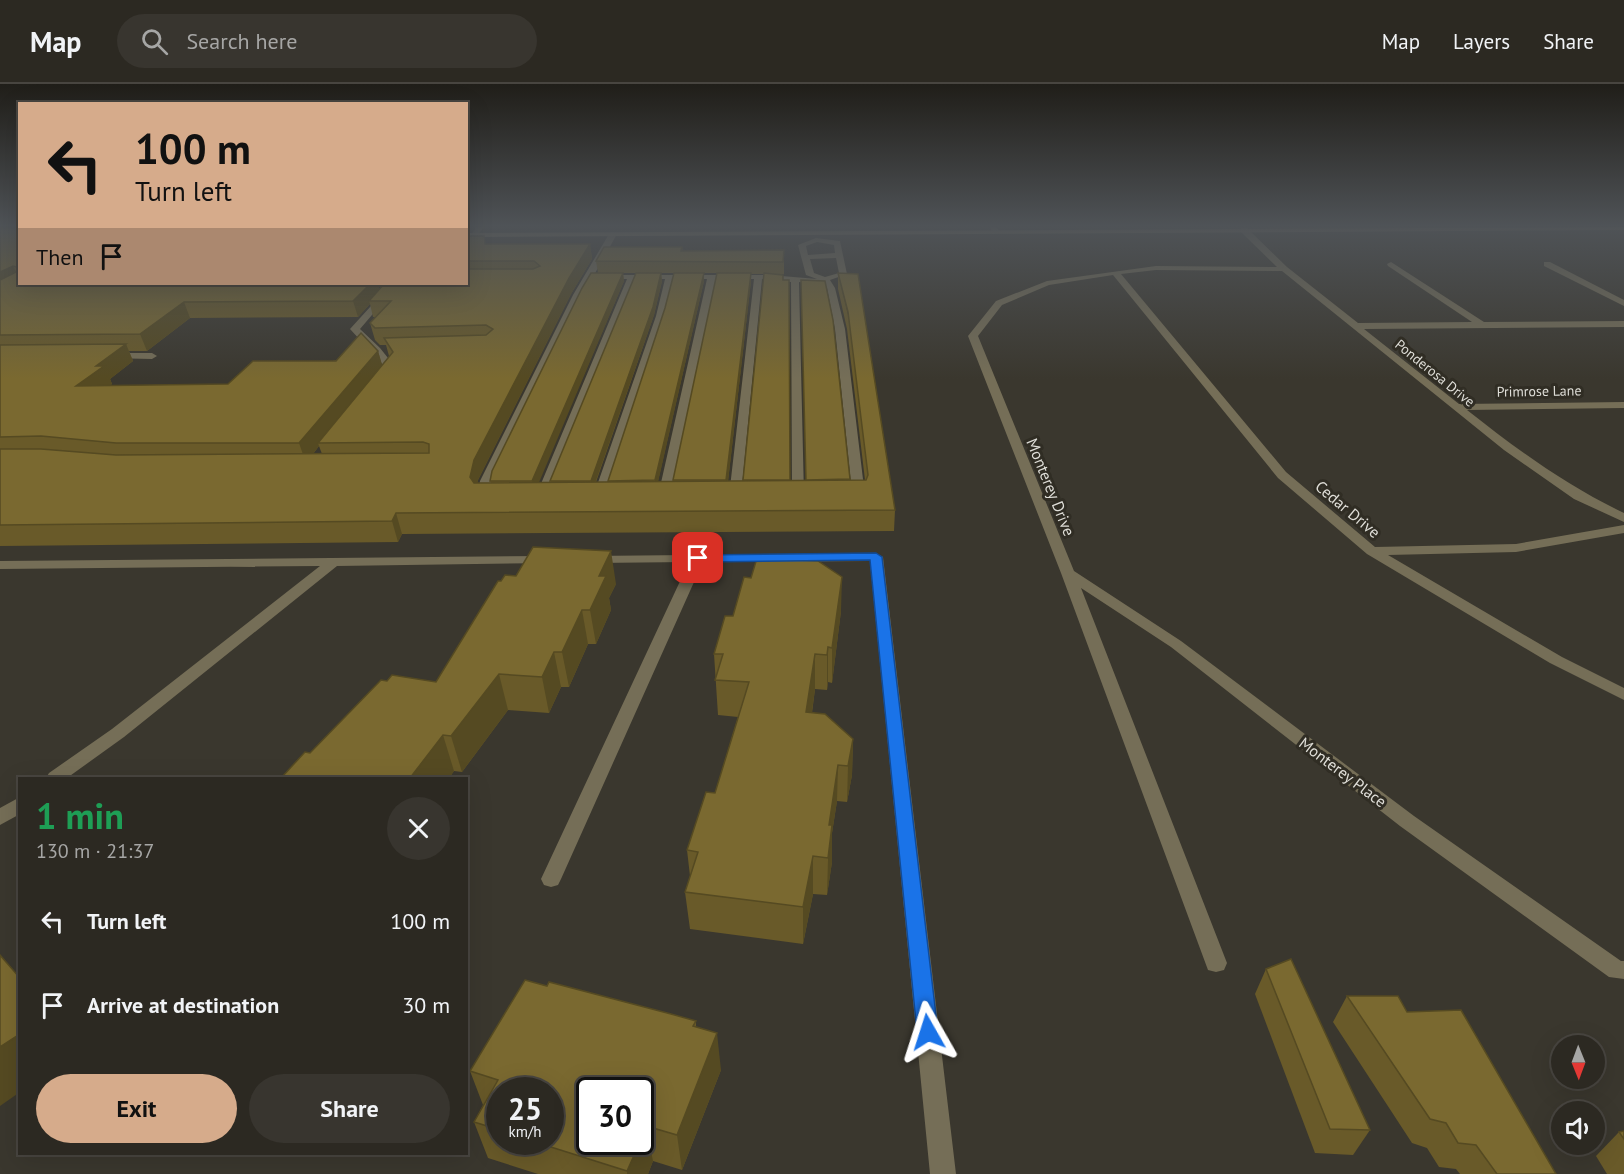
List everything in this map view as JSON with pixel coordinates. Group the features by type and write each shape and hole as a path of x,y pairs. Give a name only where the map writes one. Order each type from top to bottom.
{"street":[{"path":"494,498 483,498 486,481 577,295 588,278"},
{"path":"626,278 676,278"},
{"path":"541,498 632,278"},
{"path":"599,497 660,316 670,278"},
{"path":"675,496 658,497 712,278"},
{"path":"723,496 741,496 758,278"},
{"path":"769,278 827,281 834,278"},
{"path":"818,278 827,281"},
{"name":"Monterey Drive","path":"1079,278 1047,283 999,303 973,336 1068,573 1216,963"},
{"name":"Cedar Drive","path":"1120,278 1281,475 1372,551 1556,660 1624,696"},
{"name":"Ponderosa Drive","path":"1296,278 1454,407 1508,448 1578,496 1624,518"},
{"path":"1412,278 1482,325"},
{"path":"1574,278 1624,303"},
{"path":"795,280 798,496"},
{"path":"827,281 840,329 859,496 839,496"},
{"path":"377,386 391,368 383,350 355,329 385,295 385,285"},
{"path":"1357,326 1624,324"},
{"path":"94,357 152,356"},
{"name":"Primrose Lane","path":"1454,407 1624,405"},
{"path":"1372,551 1516,548 1624,529"},
{"path":"580,559 876,557 943,1174"},
{"path":"551,879 698,558"},
{"path":"0,565 557,560"},
{"path":"56,777 118,733 334,562"},
{"name":"Monterey Place","path":"1068,573 1176,644 1407,821 1621,970"},
{"path":"0,818 18,805"}],"building":[{"path":"18,278 18,285 369,285 353,301 184,302 140,334 0,335 0,280"},
{"path":"468,278 569,278 474,460 470,477 474,483 866,480 868,475 848,312 839,278 859,278 895,510 396,513 392,521 0,525 0,449 41,449 116,455 429,453 429,444 423,442 318,443 393,352 384,338 486,335 493,329 486,325 375,328 370,323 391,301 369,301 383,285 468,285"},
{"path":"588,278 621,278 532,481 490,481 492,471"},
{"path":"634,278 660,278 653,307 591,481 550,481"},
{"path":"673,278 703,278 655,480 608,481"},
{"path":"716,278 750,278 726,480 673,480"},
{"path":"764,278 783,278 783,280 789,280 790,480 743,480"},
{"path":"801,280 825,281 833,320 850,479 806,480"},
{"path":"361,333 378,351 299,443 116,443 41,436 0,437 0,345 126,344 96,366 104,366 76,386 228,384 253,361 336,361"},
{"path":"533,547 611,551 599,576 606,576 590,610 582,610 562,652 554,652 542,677 499,674 451,736 443,735 411,777 282,777 305,752 310,753 381,680 387,681 392,675 436,682 498,581 501,581 505,575 516,576"},
{"path":"757,558 818,561 842,577 832,648 828,647 827,655 815,654 806,712 825,714 853,739 848,766 838,765 829,825 832,825 828,858 813,856 803,907 685,892 698,852 687,850 706,792 715,793 749,682 715,680 723,654 714,654 725,616 733,616 744,577 751,578"},
{"path":"0,955 18,976 18,1034 0,1047"},
{"path":"1291,959 1370,1130 1330,1129 1266,969"},
{"path":"525,980 547,986 549,982 671,1014 696,1021 693,1026 717,1033 677,1135 654,1128 654,1077 576,1077 576,1155 564,1151 564,1077 489,1077 470,1071"},
{"path":"1347,996 1398,996 1407,1012 1461,1010 1556,1174 1497,1174 1476,1145 1458,1143 1446,1123 1430,1119"},
{"path":"486,1101 486,1126 474,1122"},
{"path":"576,1155 634,1155 627,1171"}],"route":[{"path":"698,558 876,557 928,1032"}]}
